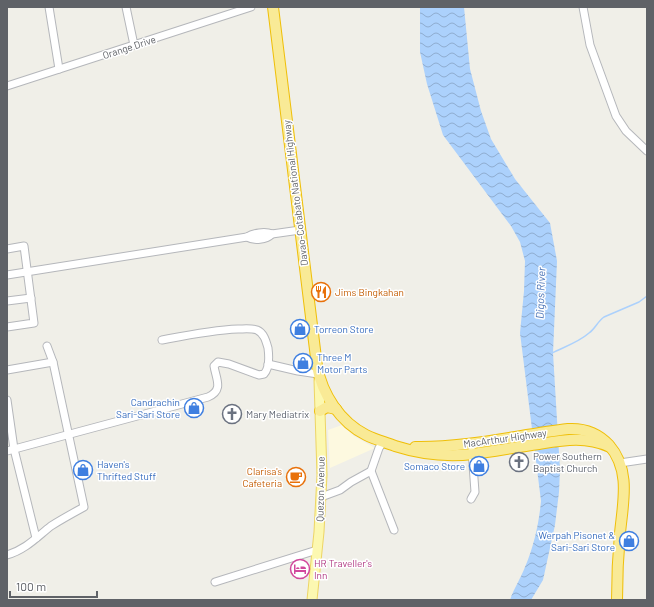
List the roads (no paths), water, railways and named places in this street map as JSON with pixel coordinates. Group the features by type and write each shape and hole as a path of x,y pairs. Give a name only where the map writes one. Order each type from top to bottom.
{"highway":[{"name":"Davao-Cotabato National Highway","path":"276,8 300,230 319,376"},
{"name":"MacArthur Highway","path":"319,376 324,390 336,409 357,429 383,442 405,449 430,454 472,454 525,440"},
{"path":"320,411 327,407 336,409"},
{"name":"MacArthur Highway","path":"393,445 430,447 525,440 560,435 576,429 591,431 599,435 614,450 620,462 624,480 617,571 617,600"}],"main road":[{"name":"Quezon Avenue","path":"312,600 322,475 319,376"}],"street":[{"path":"48,7 59,69"},
{"path":"126,7 134,45"},
{"name":"Orange Drive","path":"7,86 251,7"},
{"path":"583,7 590,45 616,116 626,131 647,151"},
{"path":"7,275 247,237 252,240 268,238 272,234 300,230"},
{"path":"7,249 24,246 34,323 7,327"},
{"path":"7,301 31,298"},
{"path":"10,450 212,396 218,389 214,366 218,362 262,375 266,373 269,353 266,340 257,330 212,331 162,340"},
{"path":"7,555 17,552 51,526 84,507 67,435 53,362 47,346"},
{"path":"7,370 53,362"},
{"path":"268,364 319,376"},
{"path":"7,400 10,450 36,538"},
{"path":"321,497 340,490 370,471 383,442"},
{"path":"471,443 475,492 471,499"},
{"path":"620,462 647,458"},
{"path":"370,471 394,530"},
{"path":"215,582 317,550"}],"water":[{"name":"Digos River","path":"420,7 464,7 470,69 481,111 491,139 515,179 550,223 557,261 553,353 560,470 559,492 555,525 543,580 531,600 510,600 531,551 541,501 520,333 525,261 520,242 511,226 443,135 427,84 420,52"}],"waterway":[{"path":"552,353 576,342 585,336 604,317 639,302 647,296"}],"place":[{"name":"Jims Bingkahan","path":"321,292"},
{"name":"Torreon Store","path":"300,329"},
{"name":"Three M Motor Parts","path":"303,363"},
{"name":"Candrachin Sari-Sari Store","path":"194,408"},
{"name":"Mary Mediatrix","path":"232,414"},
{"name":"Power Southern Baptist Church","path":"519,462"},
{"name":"Somaco Store","path":"479,466"},
{"name":"Haven's Thrifted Stuff","path":"83,470"},
{"name":"Clarisa's Cafeteria","path":"296,477"},
{"name":"Werpah Pisonet & Sari-Sari Store","path":"629,541"},
{"name":"HR Traveller's Inn","path":"300,569"}]}
